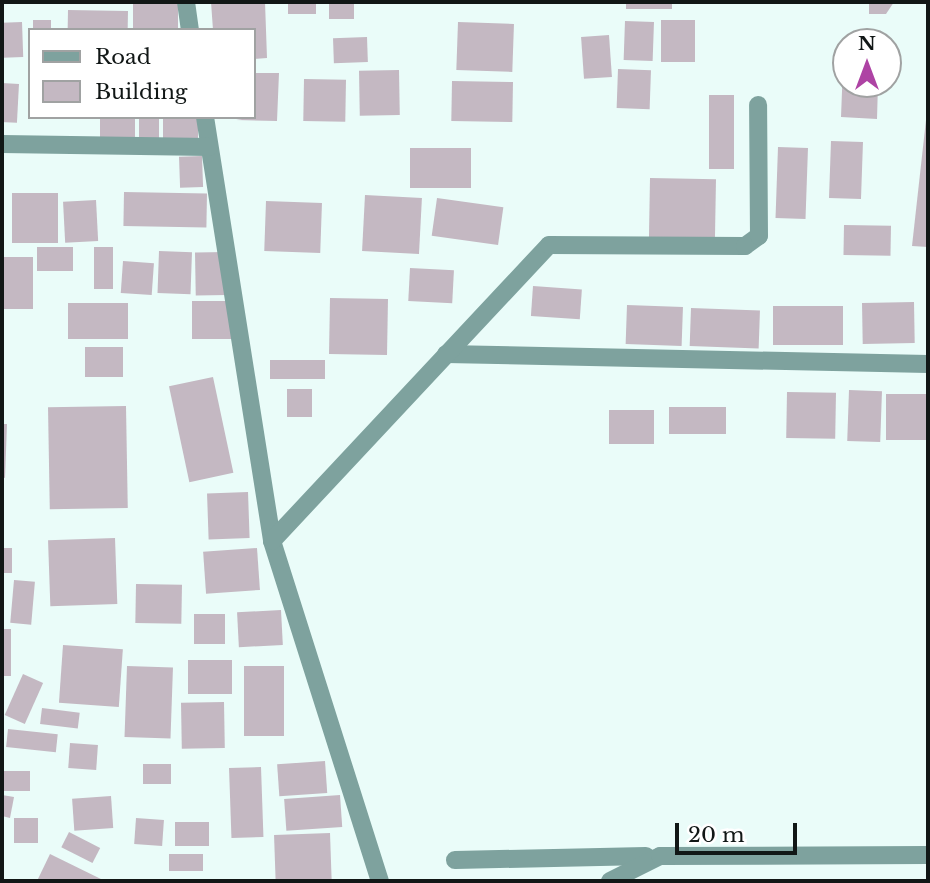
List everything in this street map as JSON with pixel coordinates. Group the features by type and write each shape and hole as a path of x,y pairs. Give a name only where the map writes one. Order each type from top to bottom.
{"street":[{"path":"186,2 190,28"},
{"path":"272,541 549,245 745,246 759,236 758,105"},
{"path":"205,119 272,541 380,881"},
{"path":"2,144 209,147"},
{"path":"446,354 928,364"},
{"path":"455,860 928,855"},
{"path":"610,881 660,856"}],"building":[{"path":"211,2 265,2 267,58 256,59 256,28 213,28"},
{"path":"288,2 316,2 316,14 288,14"},
{"path":"329,2 354,2 354,19 329,19"},
{"path":"626,2 672,2 672,9 626,9"},
{"path":"869,2 894,2 886,14 869,14"},
{"path":"133,3 178,3 178,28 133,28"},
{"path":"68,10 128,11 128,28 68,28"},
{"path":"33,20 51,20 51,28 33,28"},
{"path":"661,20 695,20 695,62 661,62"},
{"path":"625,21 654,22 653,61 624,60"},
{"path":"22,22 23,57 3,58 2,23"},
{"path":"458,22 514,24 512,72 456,70"},
{"path":"609,35 612,77 584,79 581,37"},
{"path":"367,37 368,62 334,63 333,38"},
{"path":"618,69 651,70 650,109 617,108"},
{"path":"399,70 400,115 360,116 359,71"},
{"path":"256,73 279,73 277,121 236,120 256,119"},
{"path":"304,79 346,80 345,122 303,121"},
{"path":"452,81 513,82 512,122 451,121"},
{"path":"2,83 19,84 17,123 2,122"},
{"path":"709,95 734,95 734,169 709,169"},
{"path":"842,98 878,98 877,119 841,117"},
{"path":"928,102 928,247 912,246"},
{"path":"100,119 135,119 135,138 100,138"},
{"path":"139,119 159,119 159,139 139,139"},
{"path":"163,119 198,119 198,143 163,143"},
{"path":"831,141 863,142 861,199 829,198"},
{"path":"778,147 808,148 806,219 776,218"},
{"path":"410,148 471,148 471,188 410,188"},
{"path":"202,156 203,187 180,188 179,157"},
{"path":"650,178 716,179 715,242 649,241"},
{"path":"124,192 207,193 206,227 123,226"},
{"path":"12,193 58,193 58,243 12,243"},
{"path":"365,195 422,198 419,254 362,251"},
{"path":"437,198 503,207 498,245 432,236"},
{"path":"96,200 98,241 65,243 63,202"},
{"path":"266,201 322,203 320,253 264,251"},
{"path":"844,225 891,226 890,256 843,255"},
{"path":"37,247 73,247 73,271 37,271"},
{"path":"94,247 113,247 113,289 94,289"},
{"path":"159,251 192,252 191,294 158,293"},
{"path":"226,252 227,295 196,296 195,253"},
{"path":"2,257 33,257 33,309 2,309"},
{"path":"123,261 154,263 152,295 121,293"},
{"path":"410,268 454,270 452,303 408,301"},
{"path":"533,286 582,289 580,319 531,316"},
{"path":"330,298 388,299 387,355 329,354"},
{"path":"192,301 232,301 232,339 192,339"},
{"path":"914,302 915,343 863,344 862,303"},
{"path":"68,303 128,303 128,339 68,339"},
{"path":"627,305 683,307 682,346 626,344"},
{"path":"773,306 843,306 843,345 773,345"},
{"path":"691,308 760,310 759,348 690,346"},
{"path":"85,347 123,347 123,377 85,377"},
{"path":"270,360 325,360 325,379 270,379"},
{"path":"213,377 233,473 189,482 169,386"},
{"path":"287,389 312,389 312,417 287,417"},
{"path":"849,390 882,391 880,442 847,441"},
{"path":"787,392 836,393 835,439 786,438"},
{"path":"886,394 928,394 928,440 886,440"},
{"path":"126,406 128,508 50,509 48,407"},
{"path":"669,407 726,407 726,434 669,434"},
{"path":"609,410 654,410 654,444 609,444"},
{"path":"2,424 7,424 5,478 2,477"},
{"path":"248,492 250,538 209,539 207,493"},
{"path":"115,538 117,604 50,606 48,540"},
{"path":"2,548 12,548 12,573 2,573"},
{"path":"257,548 260,590 206,594 203,552"},
{"path":"14,580 35,582 31,625 10,623"},
{"path":"136,584 182,585 181,624 135,623"},
{"path":"281,610 283,645 239,647 237,612"},
{"path":"194,614 225,614 225,644 194,644"},
{"path":"2,629 11,629 11,676 2,676"},
{"path":"63,645 123,649 119,707 59,703"},
{"path":"188,660 232,660 232,694 188,694"},
{"path":"127,666 173,668 170,739 125,737"},
{"path":"244,666 284,666 284,736 244,736"},
{"path":"23,674 43,683 25,724 5,715"},
{"path":"224,702 225,748 182,749 181,703"},
{"path":"42,708 80,713 78,729 40,724"},
{"path":"8,729 58,734 56,752 6,747"},
{"path":"70,743 98,745 96,770 68,768"},
{"path":"325,761 327,793 279,796 277,764"},
{"path":"143,764 171,764 171,784 143,784"},
{"path":"261,767 263,837 231,838 229,768"},
{"path":"2,771 30,771 30,791 2,791"},
{"path":"2,795 14,797 10,818 2,816"},
{"path":"340,795 342,827 286,831 284,799"},
{"path":"111,796 113,828 74,831 72,799"},
{"path":"14,818 38,818 38,843 14,843"},
{"path":"136,818 164,820 162,846 134,844"},
{"path":"175,822 209,822 209,846 175,846"},
{"path":"69,832 100,848 92,863 61,847"},
{"path":"330,833 332,881 276,881 274,835"},
{"path":"50,854 105,881 37,881"},
{"path":"169,854 203,854 203,871 169,871"}]}
